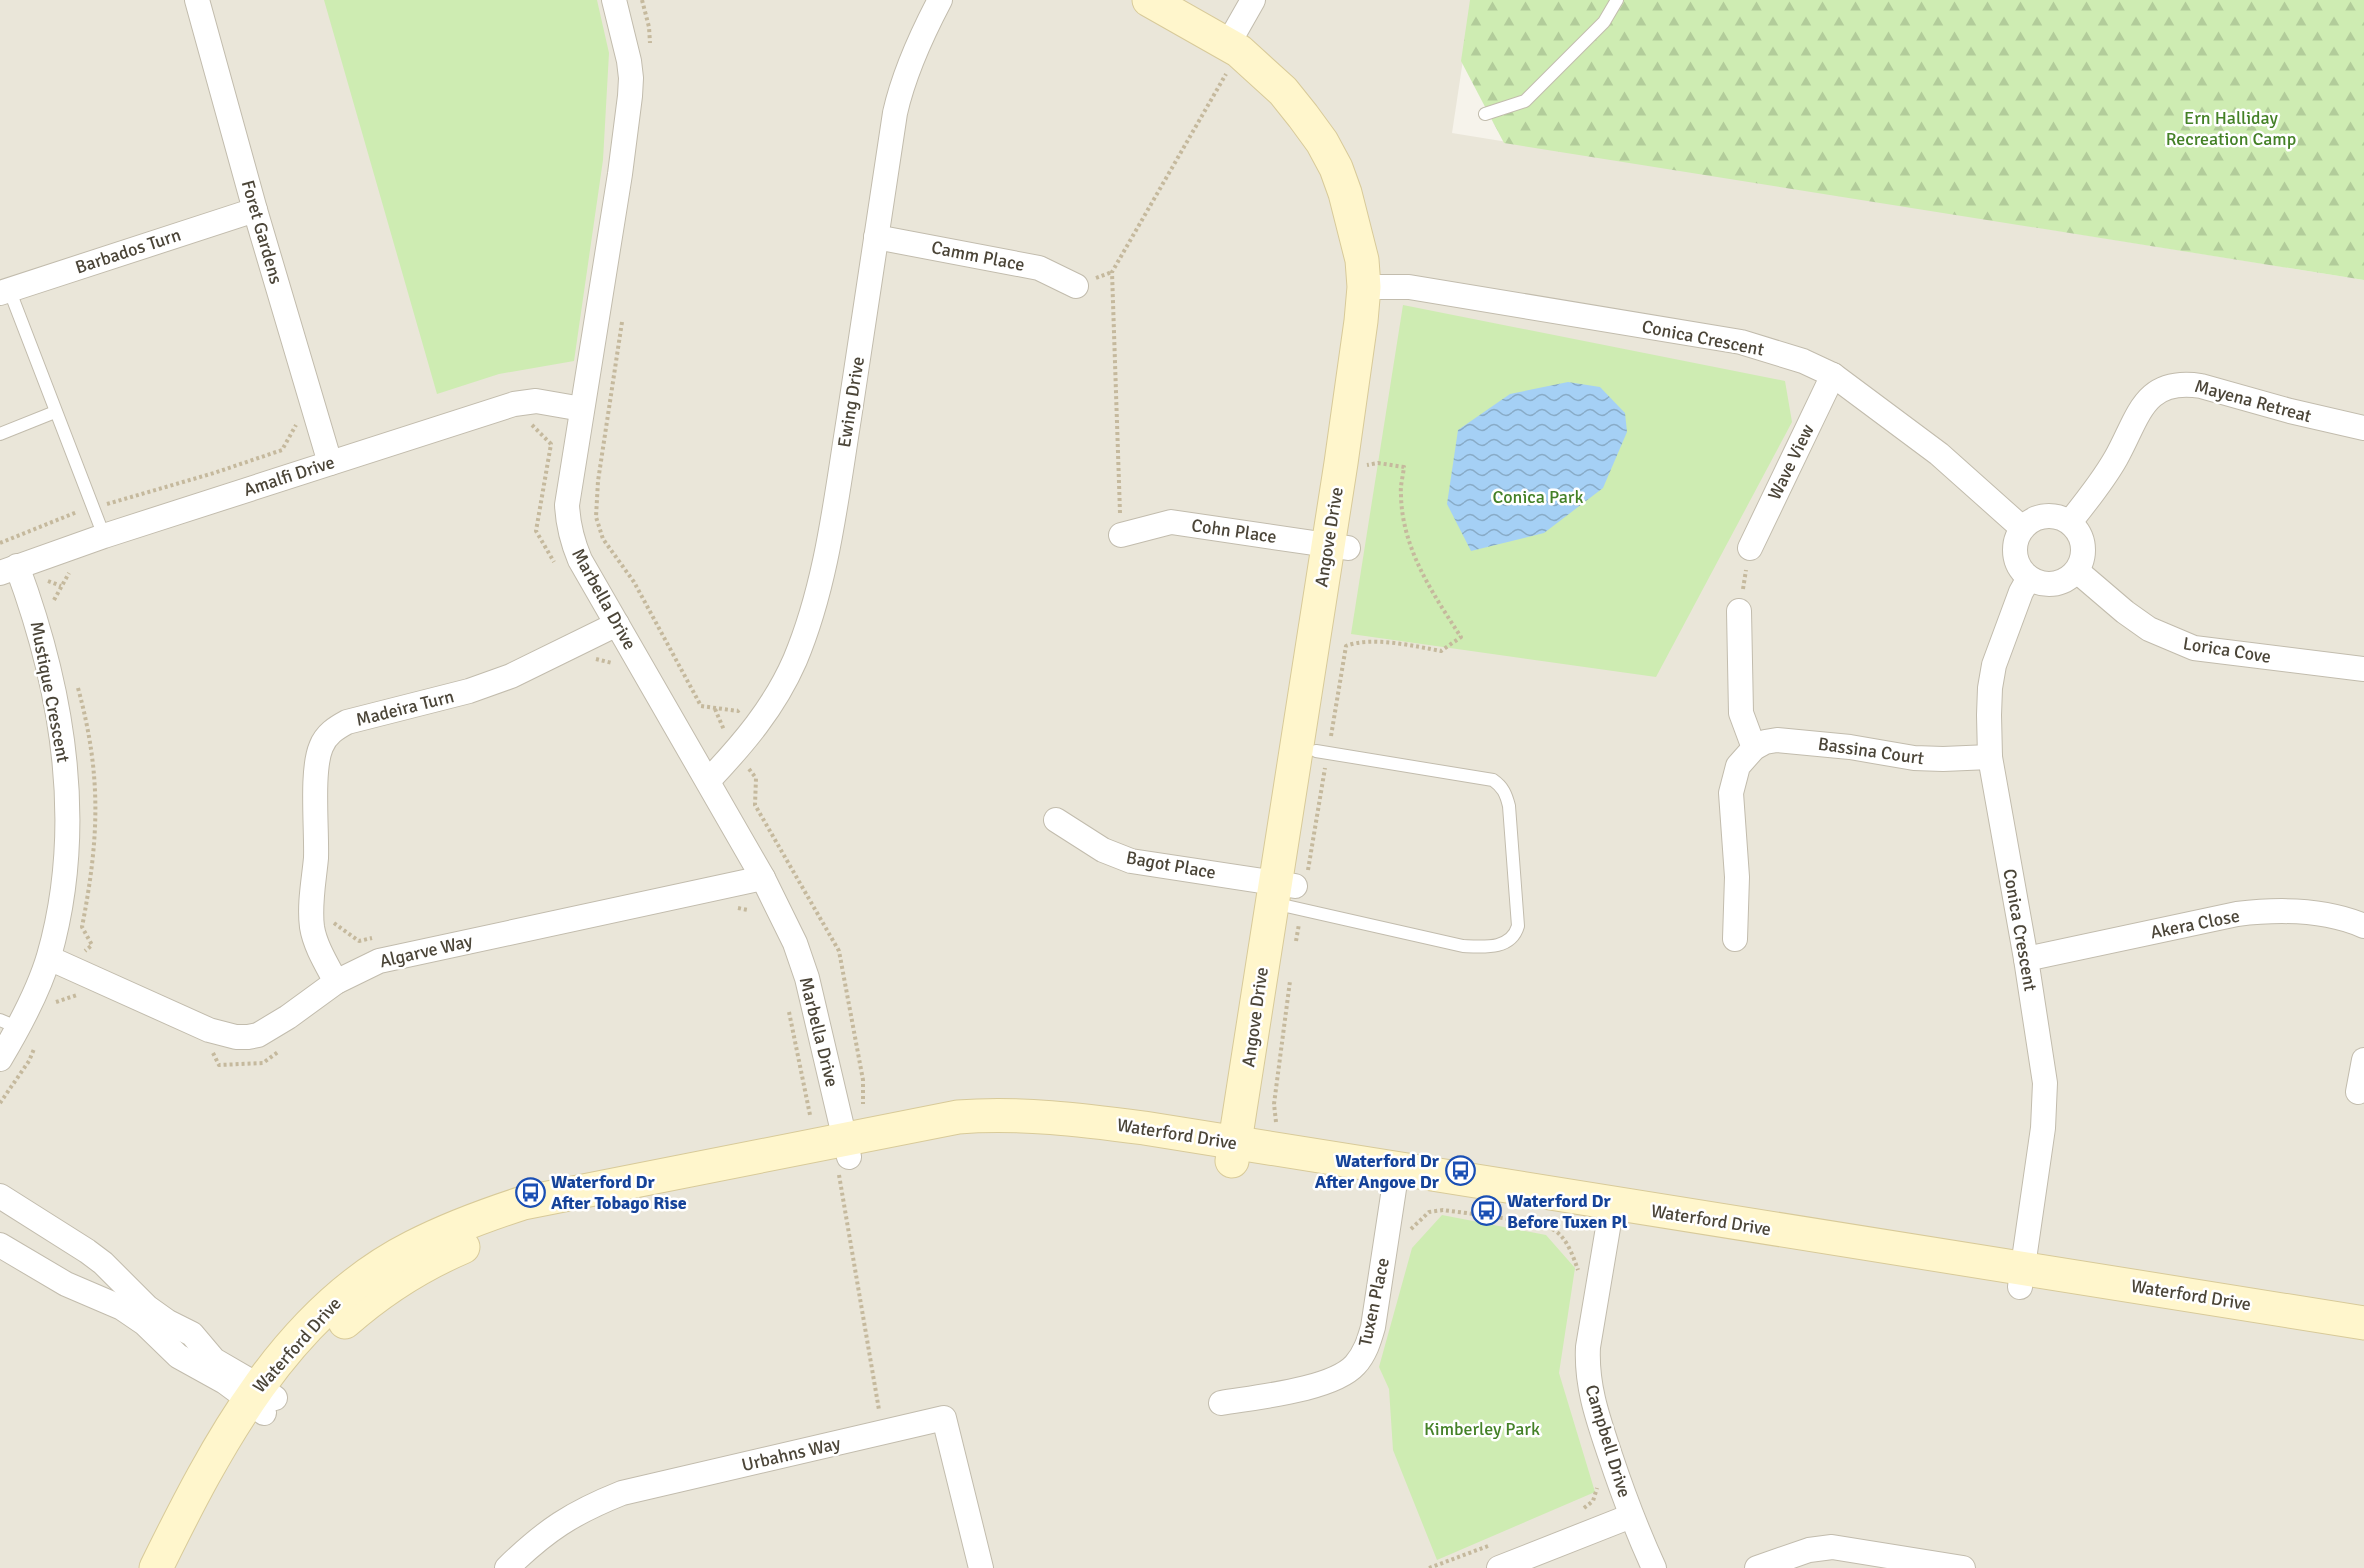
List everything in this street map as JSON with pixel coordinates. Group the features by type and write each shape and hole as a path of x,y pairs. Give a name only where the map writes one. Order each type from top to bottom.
{"street":[{"name":"Foret Gardens","path":"197,0 255,210 330,463"},
{"name":"Marbella Drive","path":"614,0 629,60 630,96 620,174 567,505 568,525 579,560 609,628 708,781 757,880 795,943 807,978 844,1152"},
{"name":"Ewing Drive","path":"708,781 748,738 771,704 795,661 813,609 831,536 901,87 940,0"},
{"name":"Angove Drive","path":"1149,0 1240,30"},
{"name":"Angove Drive","path":"1192,0 1240,30 1288,69 1320,103 1356,166 1371,214 1372,287 1377,354 1338,546 1244,1154"},
{"name":"Barbados Turn","path":"5,291 255,210"},
{"name":"Camm Place","path":"876,237 1039,267 1076,286"},
{"name":"Conica Crescent","path":"1372,287 1409,287 1741,342 1803,361 1833,375 1939,454 2022,528"},
{"name":"Wave View","path":"1750,548 1833,375"},
{"name":"Mayena Retreat","path":"2070,522 2116,458 2143,403 2156,392 2171,385 2201,386 2290,411 2364,428"},
{"name":"Amalfi Drive","path":"8,570 104,536 514,404 536,402 582,409"},
{"path":"2054,515 2070,522 2078,531 2083,542 2084,554 2077,571 2064,581 2052,584 2030,579 2021,570 2014,547 2022,528 2031,520 2042,516 2054,515"},
{"name":"Cohn Place","path":"1121,535 1171,522 1338,546"},
{"name":"Angove Drive","path":"1283,894 1316,751 1338,546"},
{"name":"Mustique Crescent","path":"0,1059 59,962 60,904 66,861 68,808 64,749 55,698 34,611 8,570"},
{"name":"Lorica Cove","path":"2077,571 2141,624 2183,644 2221,653 2364,669"},
{"name":"Conica Crescent","path":"2021,1278 2045,1104 2045,1083 2026,959 1990,758 1990,688 1994,665 2021,592 2030,579"},
{"path":"1735,939 1737,877 1731,793 1738,766 1754,748 1741,713 1739,611"},
{"name":"Madeira Turn","path":"336,982 318,947 311,917 316,857 317,764 321,747 328,735 347,722 460,694 511,676 609,628"},
{"name":"Bassina Court","path":"1754,748 1765,742 1777,740 1841,746 1914,758 1990,758"},
{"name":"Bagot Place","path":"1056,820 1103,850 1131,861 1283,894"},
{"name":"Algarve Way","path":"59,962 209,1030 236,1037 248,1037 271,1029 336,982 365,966 388,959 757,880"},
{"name":"Akera Close","path":"2026,959 2237,914 2267,911 2324,916 2353,921 2364,926"},
{"path":"2358,1092 2364,1059"},
{"name":"Waterford Drive","path":"180,1568 286,1352 327,1308 374,1271 412,1247 484,1216 523,1203 562,1194 844,1152 958,1117 1002,1115 1080,1119 1244,1154 2021,1278 2364,1341"},
{"name":"Tuxen Place","path":"1221,1403 1320,1384 1340,1376 1357,1363 1368,1345 1373,1327 1396,1178"},
{"path":"0,1196 103,1263 147,1307 168,1322 192,1334 214,1360 262,1399"},
{"name":"Campbell Drive","path":"1610,1212 1588,1347 1587,1368 1594,1406 1631,1516 1654,1568"},
{"path":"0,1245 66,1284 122,1308 144,1323 177,1356 262,1399"},
{"path":"66,1284 87,1251"},
{"name":"Waterford Drive","path":"2021,1278 2364,1323"},
{"name":"Waterford Drive","path":"156,1568 180,1519 262,1399"},
{"name":"Urbahns Way","path":"507,1568 532,1544 563,1520 587,1507 622,1493 944,1418 981,1568"},
{"path":"1499,1568 1631,1516"},
{"path":"1757,1568 1809,1550 1832,1547 1963,1568"}],"lane":[{"path":"1485,114 1525,101 1604,22 1617,0"},
{"path":"5,291 104,536"},
{"path":"0,434 55,412"},
{"path":"1283,894 1463,946 1481,947 1509,941 1515,936 1518,926 1509,806 1503,788 1493,780 1316,751"}],"path":[{"path":"642,0 649,27 650,50"},
{"path":"1121,535 1112,272 1240,30"},
{"path":"622,318 598,481 596,518 603,539 633,582 701,706 738,711 744,702"},
{"path":"0,543 72,514 214,473 282,450 298,421"},
{"path":"521,428 532,424 551,444 536,531 560,571"},
{"path":"1739,611 1750,548"},
{"path":"57,610 54,599 72,569"},
{"path":"601,660 609,628"},
{"path":"593,658 616,664"},
{"path":"54,1002 78,995 59,962 92,945 82,927 96,833 96,786 87,723 75,678"},
{"path":"715,708 729,743 756,778 755,805 839,951 863,1080 863,1104"},
{"path":"748,909 757,880"},
{"path":"730,907 748,909 755,915"},
{"path":"330,920 359,941 382,935 388,959"},
{"path":"787,1002 810,1115"},
{"path":"0,1103 29,1061 19,1030"},
{"path":"844,1152 882,1433"},
{"path":"1404,1237 1428,1212 1443,1210 1538,1225 1554,1230 1565,1242 1578,1270 1576,1280"},
{"path":"1587,1535 1579,1513 1593,1501 1598,1480"}],"shaded area":[{"path":"0,0 1472,0 1452,133 2364,280 2364,1568 0,1568"}],"green space":[{"path":"324,0 597,0 609,53 603,160 574,361 499,374 437,394"},
{"name":"Ern Halliday Recreation Camp","path":"1470,0 2364,0 2364,280 1504,143 1461,61"},
{"name":"Conica Park","path":"1403,305 1785,381 1792,422 1656,677 1351,634"},
{"name":"Kimberley Park","path":"1442,1215 1546,1235 1575,1268 1559,1373 1595,1492 1437,1560 1393,1450 1389,1389 1379,1367 1412,1248"}],"water":[{"path":"1568,382 1600,387 1625,413 1627,432 1603,488 1544,533 1471,551 1447,504 1458,430 1510,394"}],"place":[{"name":"Waterford Dr After Angove Dr","path":"1460,1171"},
{"name":"Waterford Dr After Tobago Rise","path":"530,1192"},
{"name":"Waterford Dr Before Tuxen Pl","path":"1486,1211"}]}
